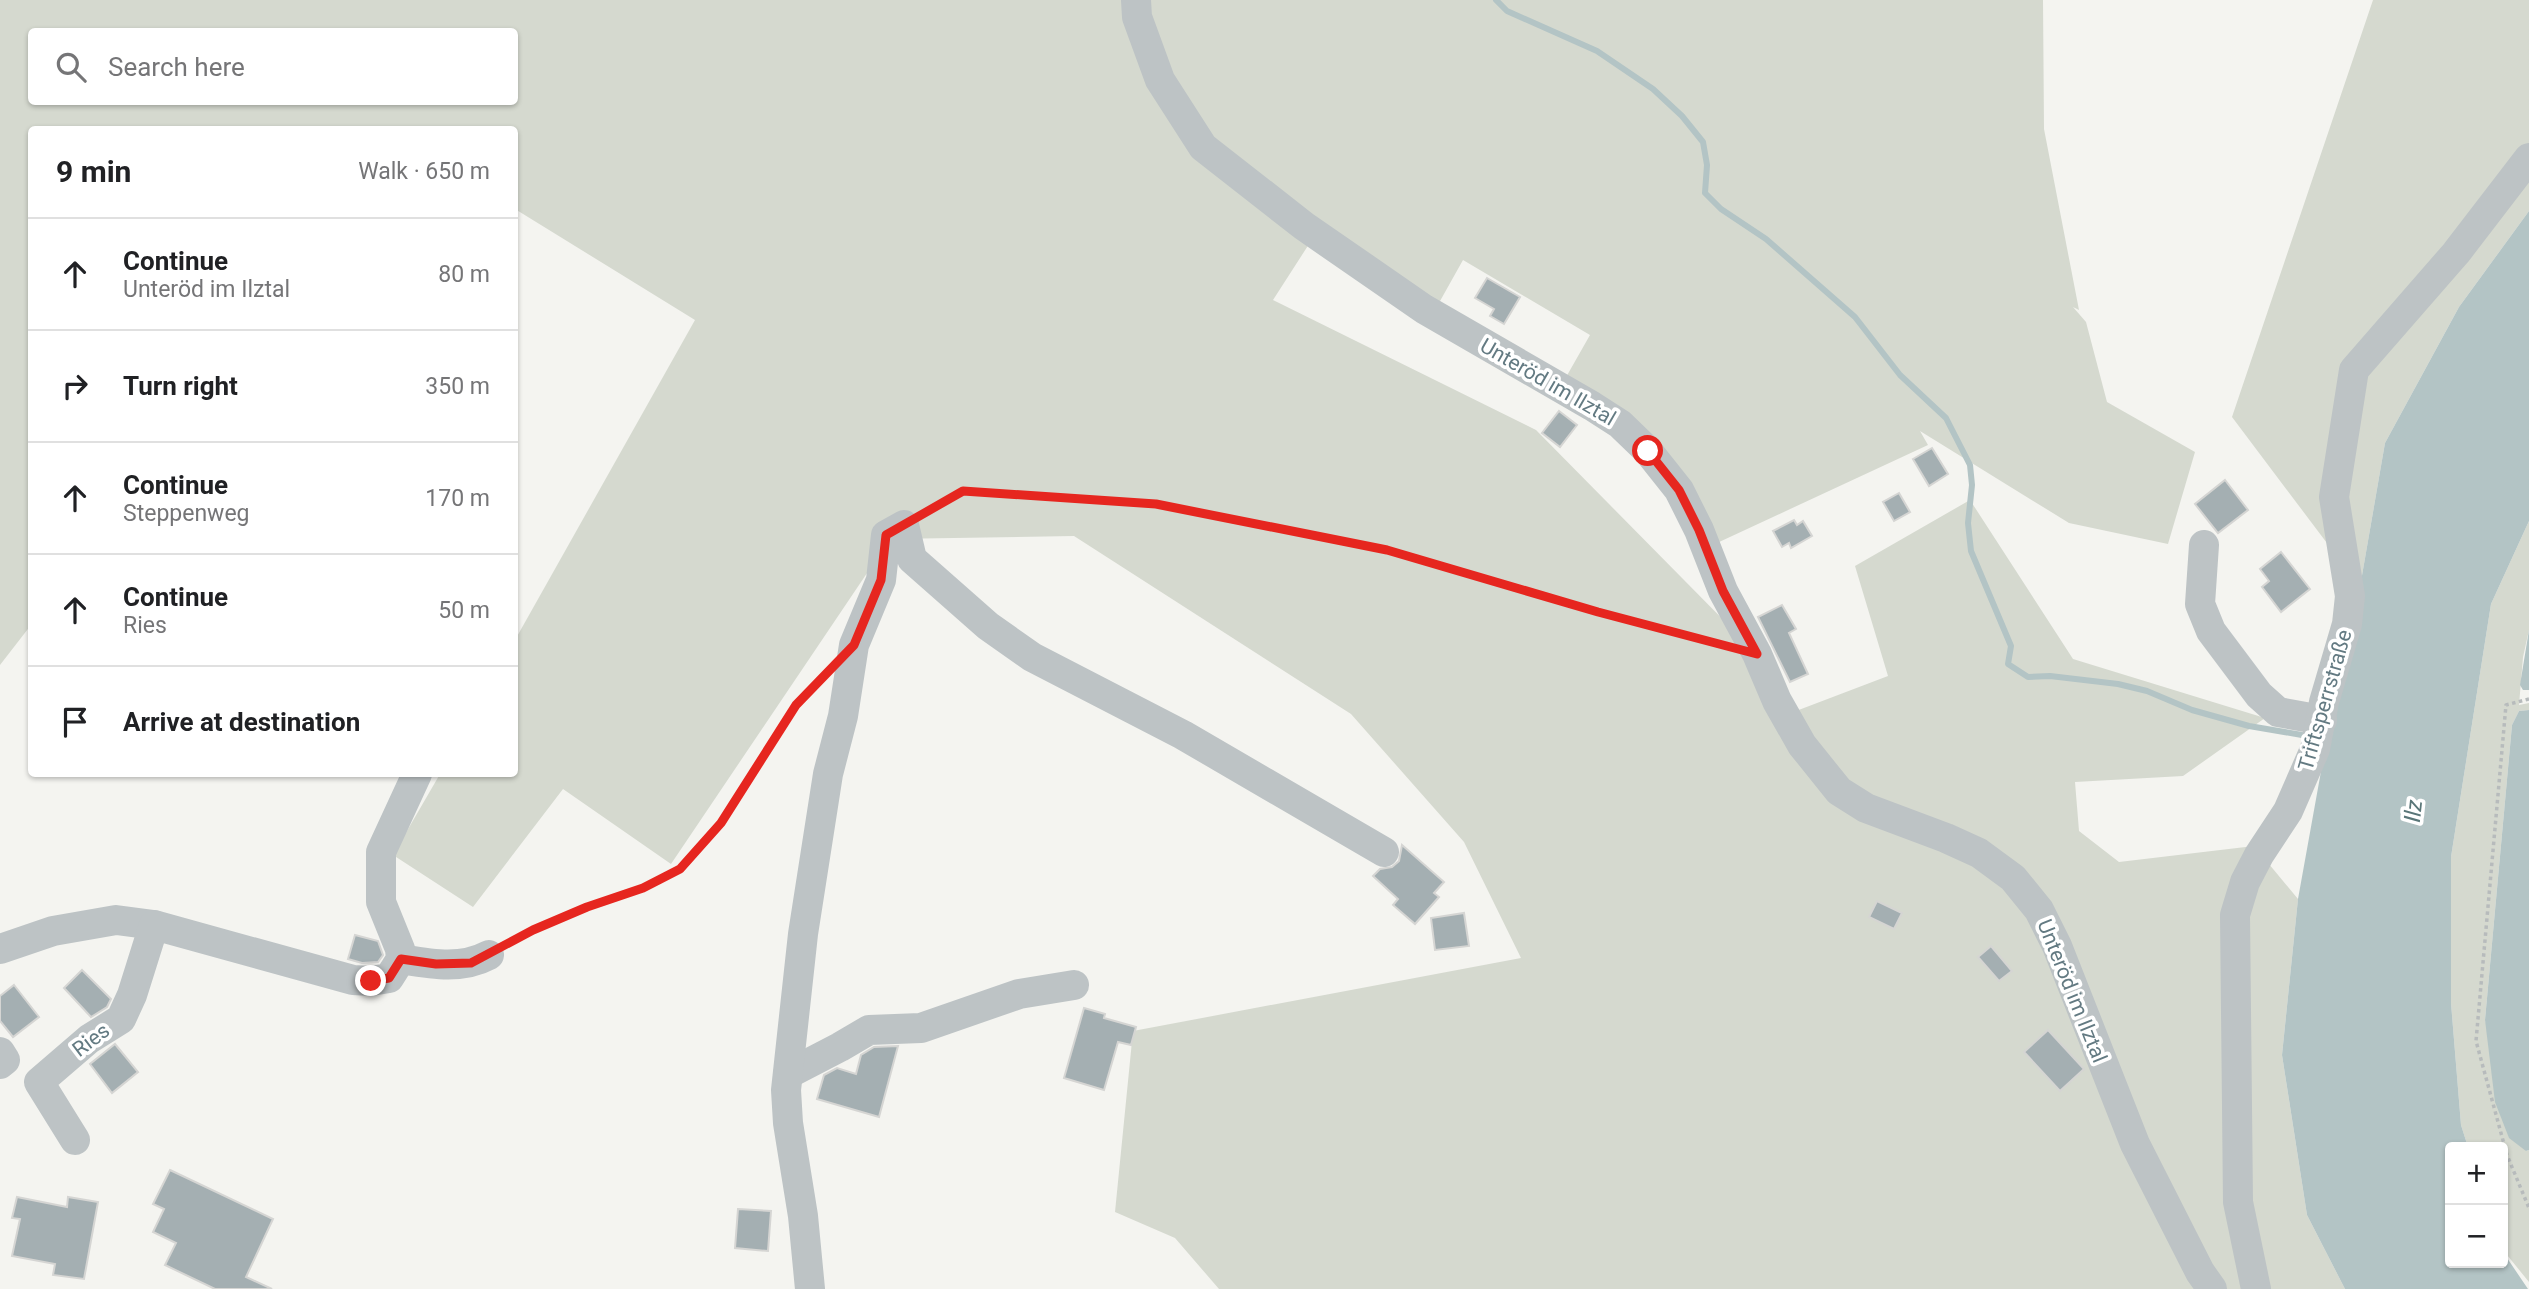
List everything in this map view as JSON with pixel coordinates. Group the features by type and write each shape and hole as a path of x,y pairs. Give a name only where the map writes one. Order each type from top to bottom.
{"street":[{"name":"Unteröd im Ilztal","path":"1136,0 1137,17 1160,80 1203,147 1304,226 1424,309 1620,424 1648,451 1679,490 1699,530 1723,591 1757,654 1777,701 1802,745 1839,791 1866,808 1979,853 2013,878 2039,910 2057,946 2135,1144 2200,1272 2212,1289"},
{"name":"Triftsperrstraße","path":"2256,1289 2238,1202 2235,915 2245,882 2288,811 2315,749 2335,662 2347,624 2350,596 2334,497 2354,370 2456,253 2529,158"},
{"path":"810,1289 803,1216 788,1124 788,1073 803,934 828,774 843,716 854,645 881,580 886,535 904,525 912,559 988,626 1032,657 1183,735 1384,852"},
{"path":"2204,545 2200,604 2211,631 2259,695 2278,712 2322,720"},
{"path":"0,949 53,931 116,920 154,925 353,980 389,978 401,959 400,948 382,902 382,852 417,777"},
{"name":"Ries","path":"75,1140 39,1082 89,1039 121,1019 132,995 154,925"},
{"path":"401,959 458,965 489,955"},
{"path":"788,1073 869,1030 921,1028 1019,994 1074,985"},
{"path":"0,1052 5,1060 0,1064"}],"path":[{"path":"904,525 963,491 1156,504 1387,550 1598,612 1757,654"},
{"path":"489,955 533,930 587,907 643,888 680,869 721,823 796,705 825,675"},
{"path":"2529,699 2507,705 2476,1041 2507,1155 2529,1208"}],"shaded area":[{"path":"0,0 2043,0 2044,129 2079,310 2073,307 2086,322 2107,402 2195,452 2168,544 2069,523 1920,431 1928,445 1717,543 1679,490 1561,386 1590,335 1463,260 1435,310 1311,241 1273,300 1536,430 1757,654 1796,711 1888,676 1855,566 1970,500 2073,659 2265,718 2183,776 2075,782 2079,831 2119,862 2254,846 2298,899 2282,1055 2307,1215 2345,1289 1219,1289 1175,1238 1115,1212 1133,1031 1521,958 1464,842 1351,714 1074,536 890,539 671,864 563,789 473,907 393,855 438,777 518,777 518,635 695,320 518,211 518,126 28,126 28,629 0,665"},
{"path":"2373,0 2529,0 2529,211 2459,307 2385,443 2360,587 2232,417"},
{"path":"2529,521 2529,630 2523,657 2519,705 2529,703 2529,710 2519,711 2512,725 2485,1020 2526,1151 2529,1150 2529,1282 2508,1256 2508,1142 2466,1142 2461,1125 2451,1003 2451,857 2491,604"}],"water":[{"name":"Ilz","path":"2529,211 2529,521 2491,604 2451,857 2451,1003 2461,1125 2466,1142 2445,1142 2445,1268 2508,1268 2508,1259 2528,1289 2345,1289 2307,1215 2282,1055 2298,899 2329,727 2360,587 2385,443 2459,307"},
{"path":"2529,630 2529,690 2523,690 2520,685"},
{"path":"2529,710 2529,1150 2526,1151 2509,1138 2495,1102 2485,1020 2512,725 2519,711"}],"building":[{"path":"1487,278 1520,297 1504,324 1490,316 1494,309 1475,298"},
{"path":"1559,411 1577,425 1560,447 1542,433"},
{"path":"1932,448 1948,474 1929,486 1913,459"},
{"path":"2225,480 2248,510 2218,533 2195,504"},
{"path":"1899,493 1910,512 1894,521 1883,502"},
{"path":"1794,520 1797,525 1803,521 1812,536 1791,548 1789,543 1782,547 1773,531"},
{"path":"2281,552 2310,589 2281,612 2262,587 2269,581 2260,569"},
{"path":"1782,605 1796,629 1789,633 1808,674 1790,682 1758,617"},
{"path":"1402,845 1444,882 1434,893 1439,897 1415,924 1393,905 1398,899 1373,876 1380,869 1392,867 1399,861"},
{"path":"1877,901 1902,913 1894,929 1869,917"},
{"path":"1464,913 1469,946 1435,950 1431,918"},
{"path":"355,935 378,941 383,955 378,962 362,963 348,959"},
{"path":"1991,946 2012,971 1999,981 1978,957"},
{"path":"82,970 111,999 107,1007 91,1017 64,988"},
{"path":"14,985 39,1017 13,1037 0,1021 0,996"},
{"path":"1084,1008 1105,1014 1104,1018 1136,1027 1131,1045 1118,1042 1104,1090 1064,1078"},
{"path":"2048,1030 2084,1069 2060,1091 2024,1052"},
{"path":"115,1044 138,1072 112,1093 90,1064"},
{"path":"898,1046 879,1117 817,1099 824,1075 837,1068 856,1074 861,1055 874,1047"},
{"path":"170,1170 273,1219 246,1277 272,1289 215,1289 165,1265 176,1243 153,1232 164,1209 153,1204"},
{"path":"17,1197 67,1207 68,1197 98,1202 84,1279 53,1275 55,1264 12,1256 20,1219 12,1218"},
{"path":"738,1209 771,1211 768,1251 735,1248"}],"waterway":[{"path":"1496,0 1507,11 1597,51 1653,89 1682,116 1703,142 1707,165 1705,193 1721,209 1766,239 1855,317 1900,375 1946,418 1970,465 1972,485 1968,523 1971,551 2011,646 2008,664 2028,677 2050,676 2118,684 2147,691 2192,710 2249,726 2302,735"}],"route":[{"path":"371,981 389,978 401,959 458,965 480,960 533,930 587,907 643,888 680,869 721,823 796,705 854,645 881,580 886,535 963,491 1156,504 1387,550 1598,612 1757,654 1723,591 1699,530 1679,490 1648,451"}]}
